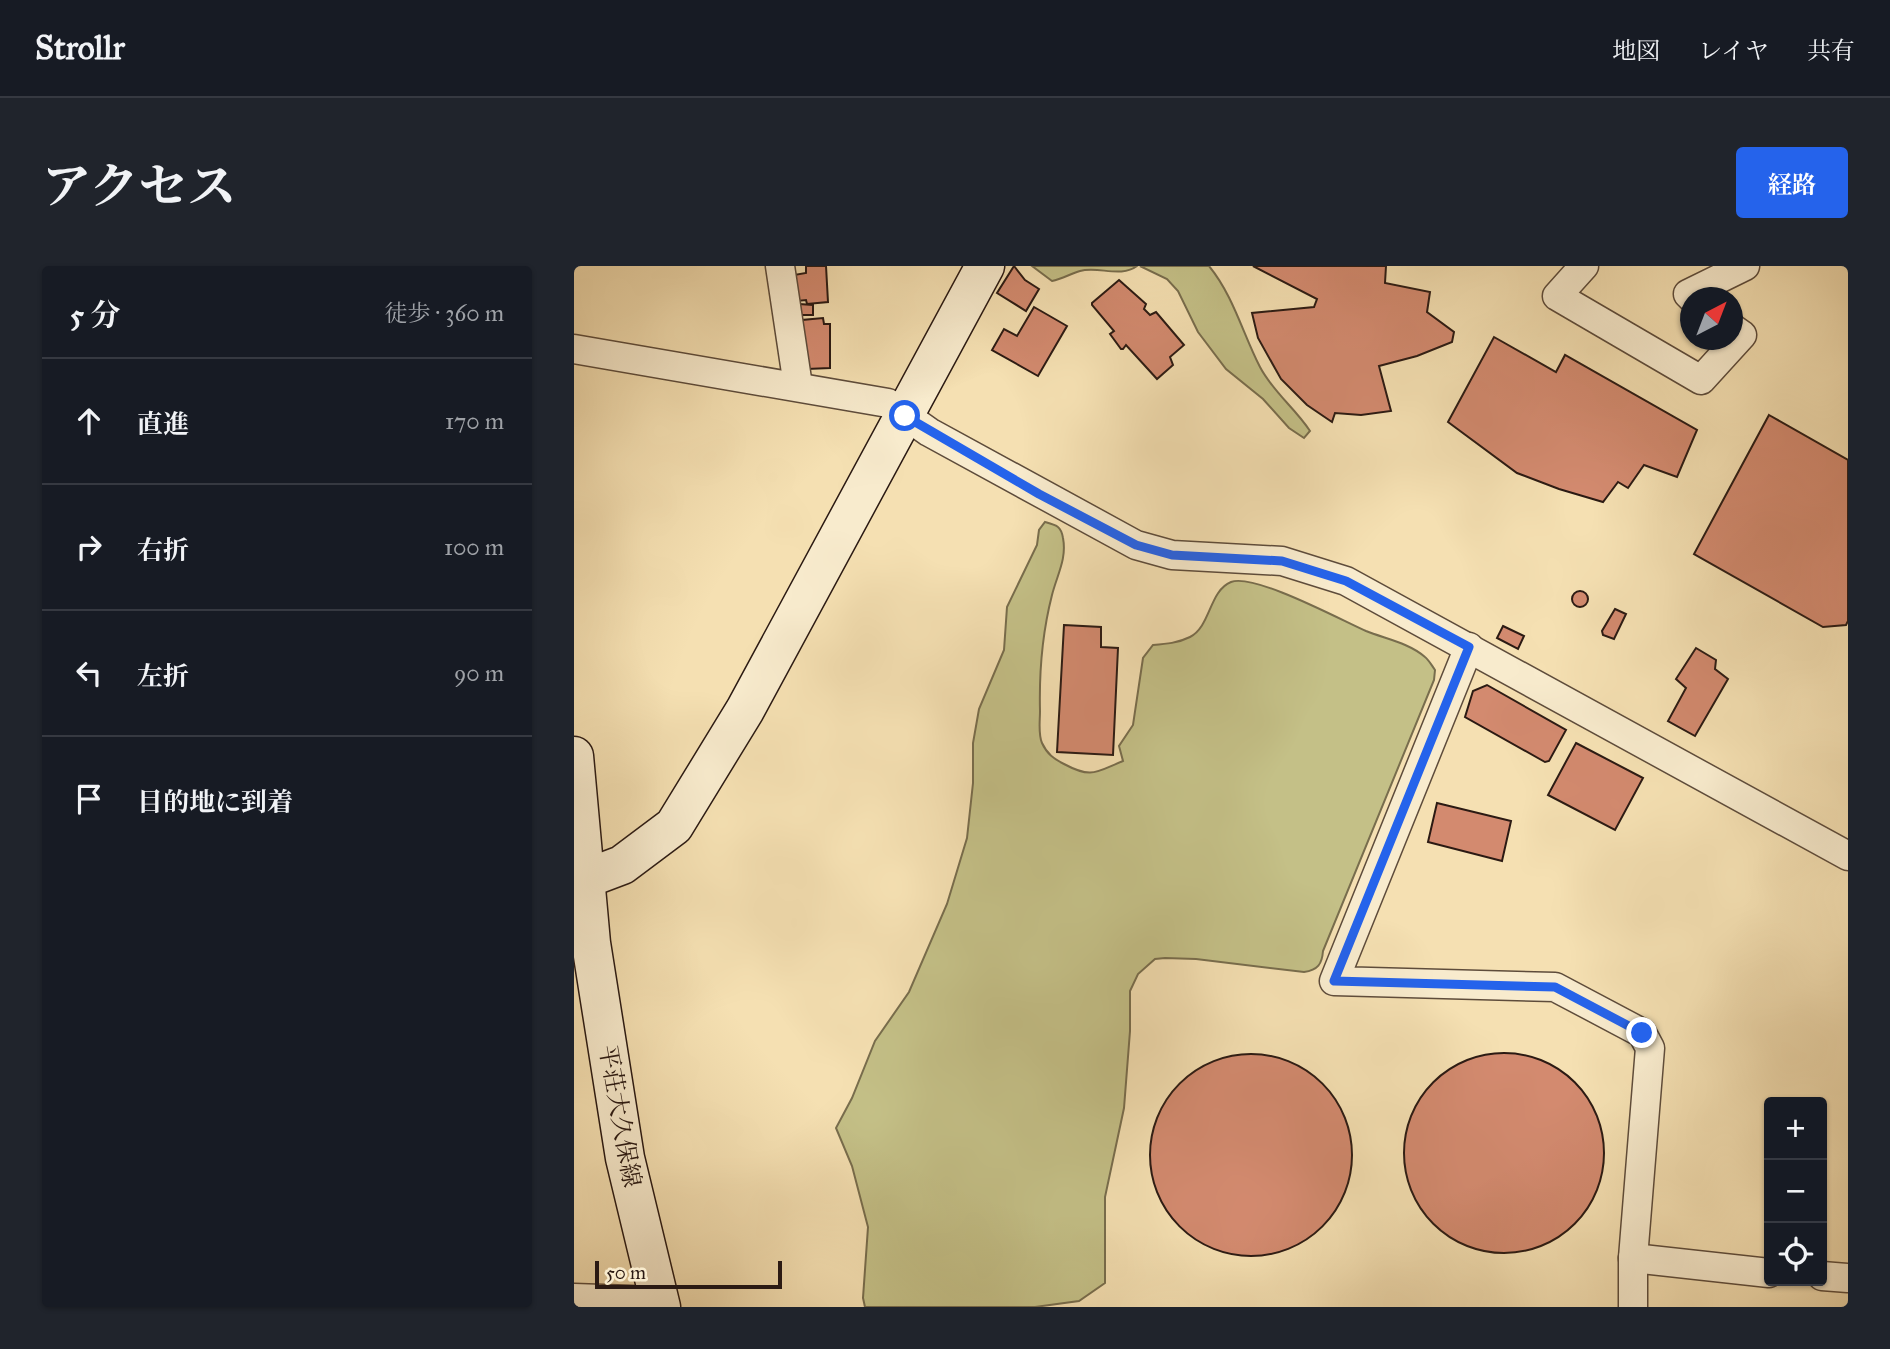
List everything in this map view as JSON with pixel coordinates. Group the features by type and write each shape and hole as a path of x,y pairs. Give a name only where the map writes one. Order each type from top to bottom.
{"street":[{"path":"780,266 798,386"},
{"path":"585,879 622,864 674,826 745,710 985,266"},
{"path":"1584,266 1557,296 1701,380 1728,350"},
{"path":"1702,287 1745,266"},
{"path":"574,349 888,403 905,416 1027,487 1136,545 1172,555 1282,561 1346,581 1848,856"},
{"path":"1469,647 1334,981 1555,987 1642,1033 1650,1048 1633,1258 1634,1300"},
{"name":"平荘大久保線","path":"574,756 591,943 625,1158 660,1304"},
{"path":"1633,1258 1764,1272"},
{"path":"1827,1276 1848,1278"},
{"path":"574,1297 660,1304"}],"shaded area":[{"path":"1032,266 1137,266 1117,272 1080,271 1052,281"},
{"path":"1140,266 1209,266 1231,302 1265,376 1310,431 1304,438 1289,428 1263,399 1226,369 1198,332 1178,291 1167,279"},
{"path":"1045,522 1059,528 1064,546 1044,638 1040,681 1040,736 1051,756 1073,769 1088,773 1123,761 1119,746 1133,725 1143,658 1153,645 1181,641 1197,632 1218,593 1231,582 1258,584 1412,648 1425,657 1435,670 1434,680 1318,966 1304,972 1196,959 1165,958 1155,959 1138,974 1130,991 1124,1108 1105,1197 1105,1283 1079,1301 1035,1307 865,1307 863,1298 868,1227 852,1166 836,1128 852,1098 875,1041 909,992 947,904 967,838 973,783 973,743 979,709 1004,650 1007,607 1037,545 1039,530"}],"building":[{"path":"806,266 826,266 828,302 807,304 806,300 797,301 794,275 806,273"},
{"path":"1014,266 1025,280 1039,289 1026,311 997,293"},
{"path":"1253,266 1386,266 1385,283 1430,292 1427,312 1454,332 1452,342 1417,356 1379,366 1391,411 1361,415 1335,413 1332,422 1307,405 1281,379 1258,338 1252,313 1314,307 1317,299"},
{"path":"1119,280 1146,304 1144,309 1150,315 1156,312 1184,345 1170,357 1173,365 1157,379 1126,345 1121,349 1110,334 1114,331 1092,305"},
{"path":"799,304 813,305 813,315 799,315"},
{"path":"1034,307 1067,326 1038,376 992,350 1004,329 1017,336"},
{"path":"823,318 824,324 830,324 830,368 807,369 802,320"},
{"path":"1494,337 1556,372 1565,355 1697,430 1677,477 1644,465 1628,488 1618,482 1603,502 1517,473 1448,422"},
{"path":"1769,415 1848,460 1846,625 1823,627 1694,554"},
{"path":"1580,591 1586,593 1586,605 1580,607 1574,605 1572,599 1574,593"},
{"path":"1615,609 1626,614 1614,639 1603,635 1602,631"},
{"path":"1064,625 1101,627 1101,647 1118,648 1113,755 1057,752"},
{"path":"1503,626 1524,636 1518,649 1497,638"},
{"path":"1696,648 1716,660 1715,669 1728,679 1695,736 1668,721 1686,688 1676,679"},
{"path":"1487,685 1566,730 1549,761 1545,762 1465,717 1473,691"},
{"path":"1576,743 1643,778 1615,830 1548,795"},
{"path":"1437,803 1511,821 1502,861 1428,842"},
{"path":"1504,1053 1542,1061 1559,1070 1574,1083 1587,1098 1596,1115 1604,1153 1596,1191 1587,1208 1574,1223 1559,1236 1542,1245 1504,1253 1466,1245 1449,1236 1434,1223 1421,1208 1412,1191 1404,1153 1412,1115 1421,1098 1434,1083 1449,1070 1466,1061"},
{"path":"1251,1054 1290,1062 1307,1071 1322,1084 1335,1099 1344,1116 1352,1155 1344,1194 1335,1211 1322,1226 1307,1239 1290,1248 1251,1256 1212,1248 1195,1239 1180,1226 1167,1211 1158,1194 1150,1155 1158,1116 1167,1099 1180,1084 1195,1071 1212,1062"}],"route":[{"path":"905,416 1039,494 1136,545 1172,555 1282,561 1346,581 1469,647 1334,981 1555,987 1642,1033"}]}
